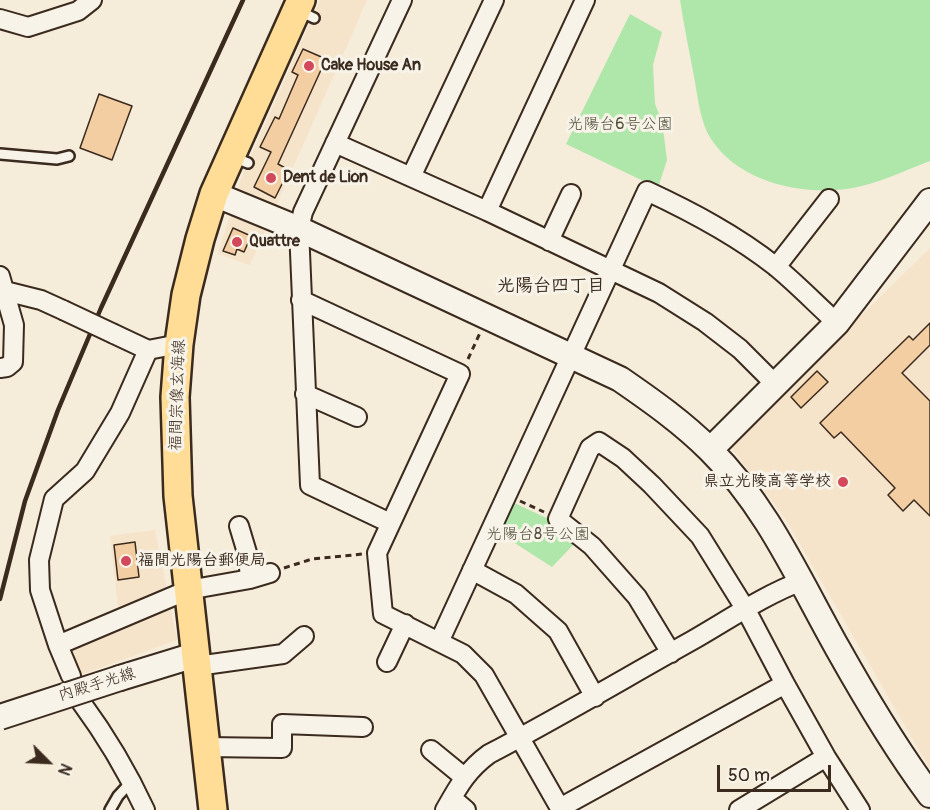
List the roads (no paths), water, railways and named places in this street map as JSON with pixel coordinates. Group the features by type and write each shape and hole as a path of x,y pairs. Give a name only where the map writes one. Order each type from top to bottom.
{"main road":[{"name":"福間宗像玄海線","path":"213,810 177,496 175,397 179,344 186,295 214,194 239,159 304,9"}],"street":[{"path":"0,19 28,27 78,11 92,0"},
{"path":"390,523 310,485 299,229 303,212 402,0"},
{"path":"411,177 494,0"},
{"path":"487,211 585,0"},
{"path":"335,143 487,211 659,293 705,322 740,349 776,384"},
{"path":"440,640 647,191 699,215 776,267 837,323"},
{"path":"214,194 299,229 571,355 620,379 656,404 710,450 764,516 889,736 930,795"},
{"path":"549,241 571,194"},
{"path":"776,267 829,199"},
{"path":"710,450 837,323 930,201"},
{"path":"3,284 148,350 179,344"},
{"path":"0,368 7,367 13,362 14,325 3,284"},
{"path":"14,325 41,300"},
{"path":"301,300 460,374 377,553 383,614 440,640 464,654 484,675 560,809 785,684"},
{"path":"71,676 40,590 39,560 54,499 85,471 120,413 148,350"},
{"path":"305,394 357,417"},
{"path":"670,653 638,597 592,546 558,519 590,448 599,442 622,458 652,485 700,536 746,610 826,757 860,810"},
{"path":"239,526 248,556 250,579"},
{"path":"472,570 516,594 558,631 596,697"},
{"path":"58,645 188,590 250,579 270,573"},
{"path":"454,806 464,777 475,764 489,754 596,697 789,586 802,581"},
{"path":"387,662 405,624"},
{"path":"196,660 283,654 304,636"},
{"name":"内殿手光線","path":"0,717 120,678 196,660"},
{"path":"81,702 102,730 132,781 145,810"},
{"path":"206,747 282,748 282,724 363,727"},
{"path":"431,750 464,777"},
{"path":"739,810 826,757"}],"lane":[{"path":"0,154 57,159 69,156"},
{"path":"110,810 118,796 132,781"}],"railway":[{"path":"0,599 25,501 58,410 101,308 243,0"}],"place":[{"name":"Cake House An","path":"309,66"},
{"name":"Dent de Lion","path":"271,178"},
{"name":"Quattre","path":"237,242"},
{"name":"県立光陵高等学校","path":"843,482"},
{"name":"福間光陽台郵便局","path":"126,561"}],"district":[{"name":"光陽台四丁目","path":"551,286"}],"park label":[{"name":"光陽台6号公園","path":"620,125"},
{"name":"光陽台8号公園","path":"538,535"}]}
